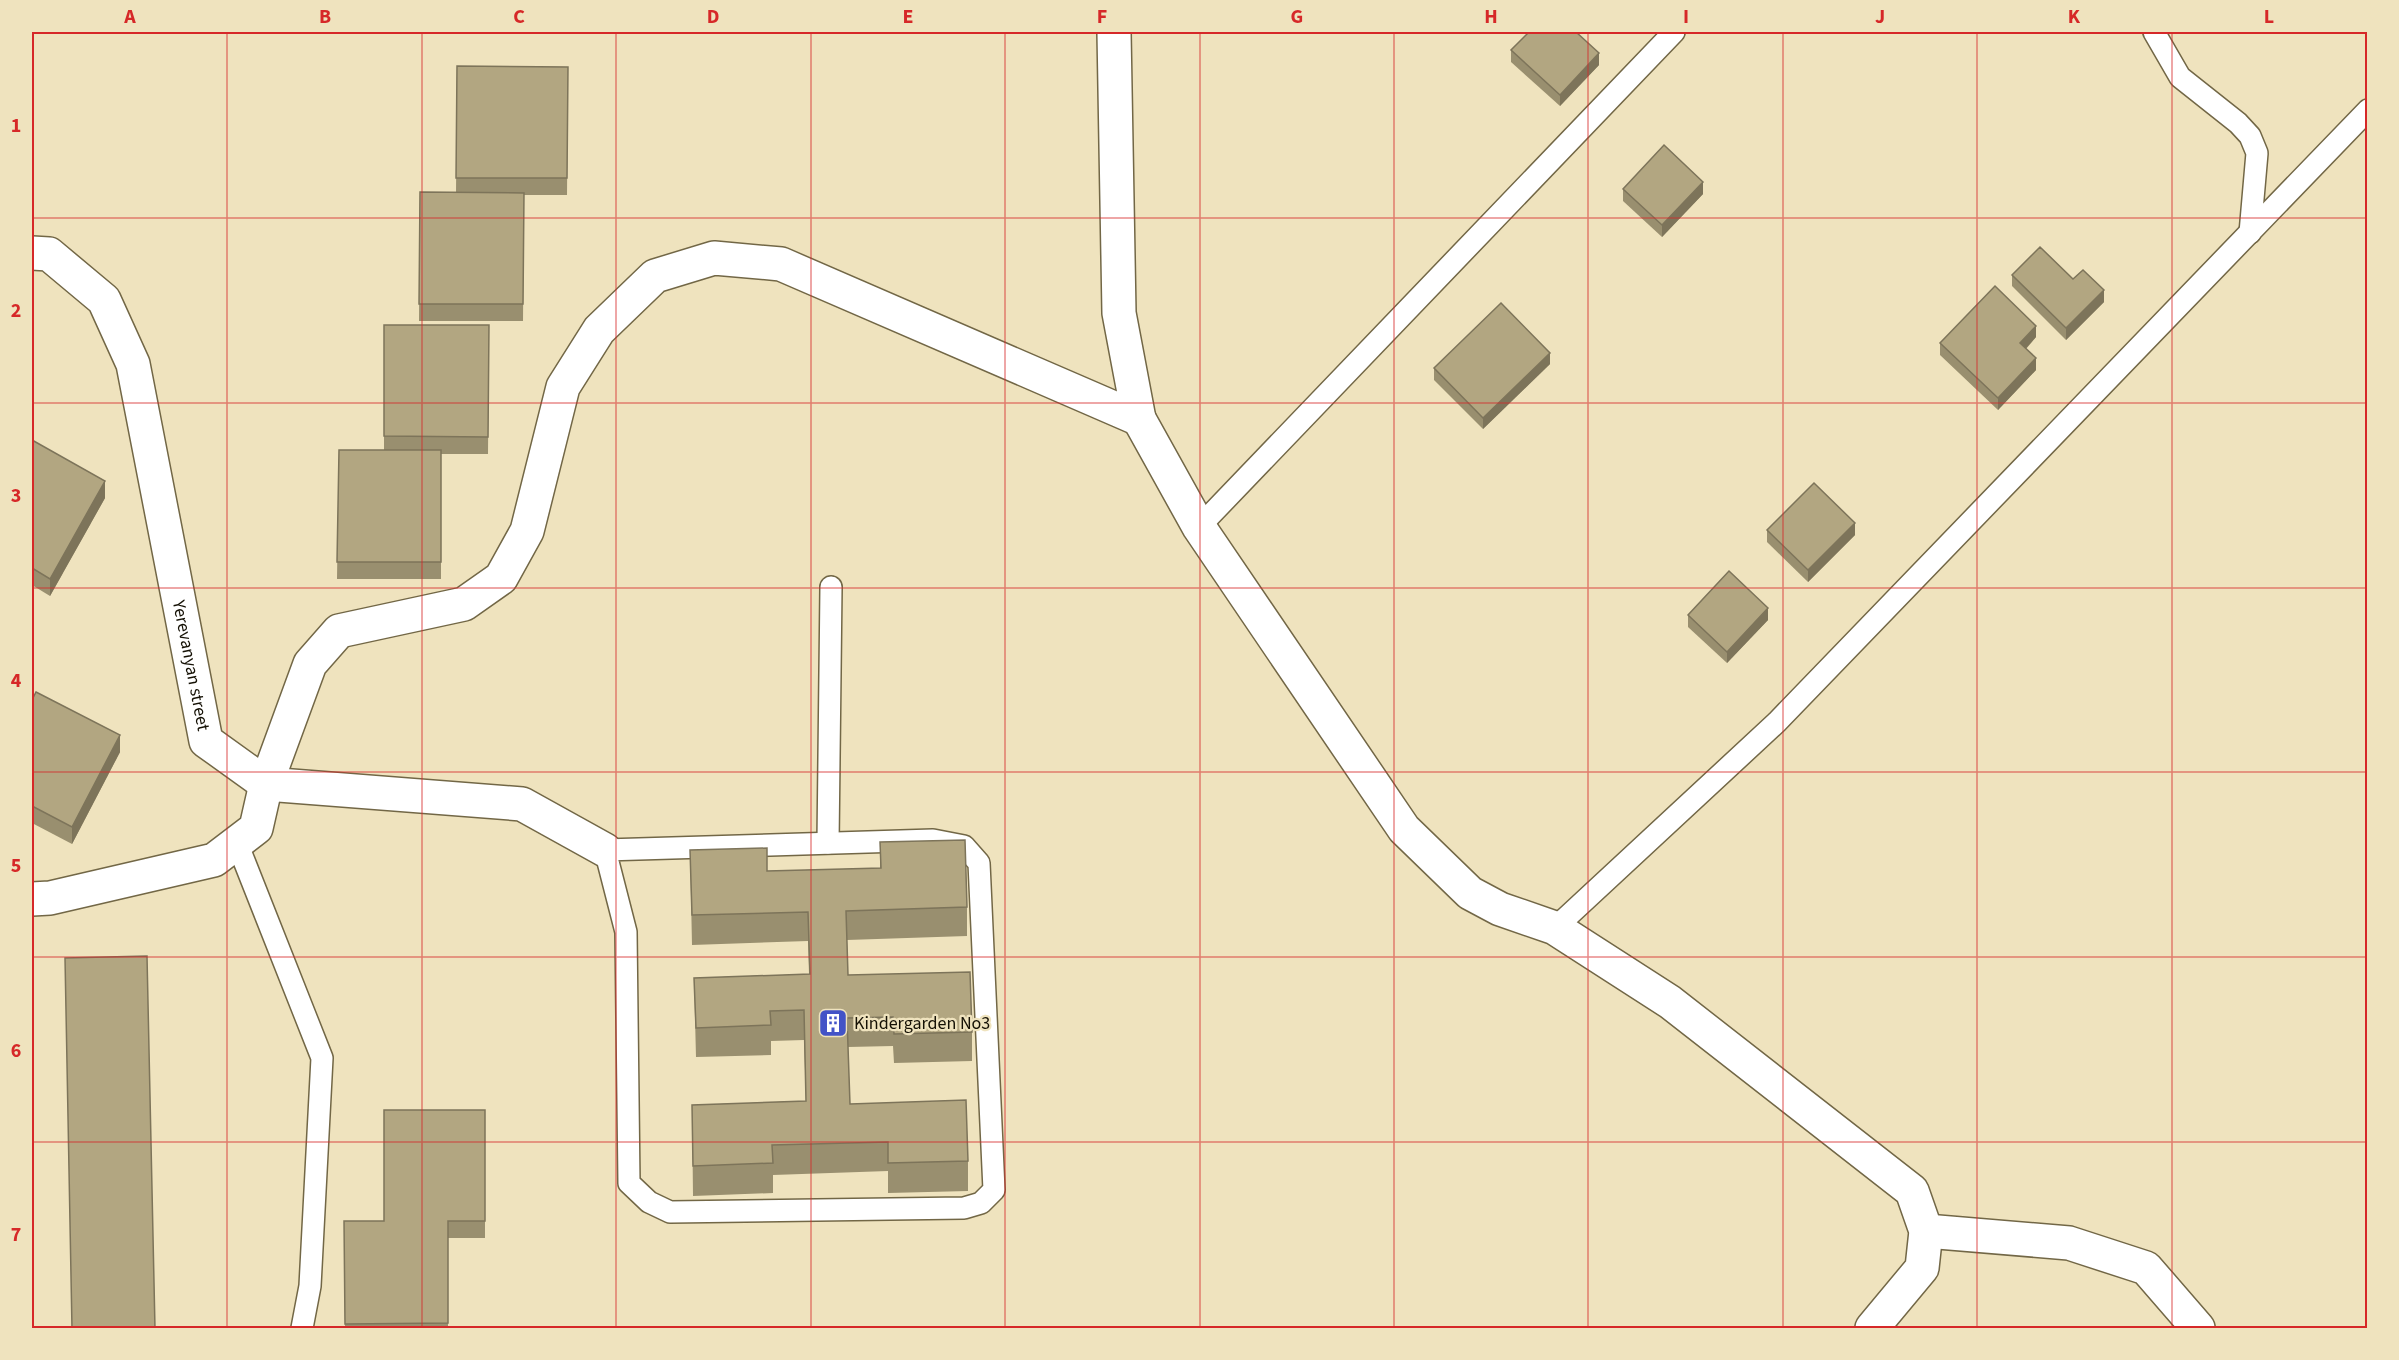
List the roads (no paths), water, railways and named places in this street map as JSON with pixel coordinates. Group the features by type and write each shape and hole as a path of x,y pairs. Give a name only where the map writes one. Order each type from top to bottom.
{"street":[{"path":"1114,32 1119,313 1139,419 1199,527 1404,829 1470,893 1500,909 1555,928 1670,1002 1912,1191 1926,1231 1922,1268 1872,1329"},
{"name":"Yerevanyan street","path":"32,253 49,254 104,300 133,364 206,741 266,784"},
{"path":"32,898 50,898 214,860 256,828 266,784 310,664 339,631 464,604 501,578 527,531 563,387 598,330 655,276 714,258 781,264 1139,419"},
{"path":"266,784 522,804 605,850"},
{"path":"1926,1231 2069,1243 2146,1268 2198,1329"}],"lane":[{"path":"1199,527 1674,32"},
{"path":"2154,32 2180,77 2238,123 2250,136 2257,153 2250,233"},
{"path":"1555,928 1777,722 2367,110"},
{"path":"828,843 831,586"},
{"path":"933,840 964,846 979,863 994,1190 981,1203 964,1208 670,1212 649,1202 630,1183 627,932 605,850 933,840"},
{"path":"237,843 322,1058 310,1286 302,1329"}],"place":[{"name":"Kindergarden No3","path":"833,1023"}]}
